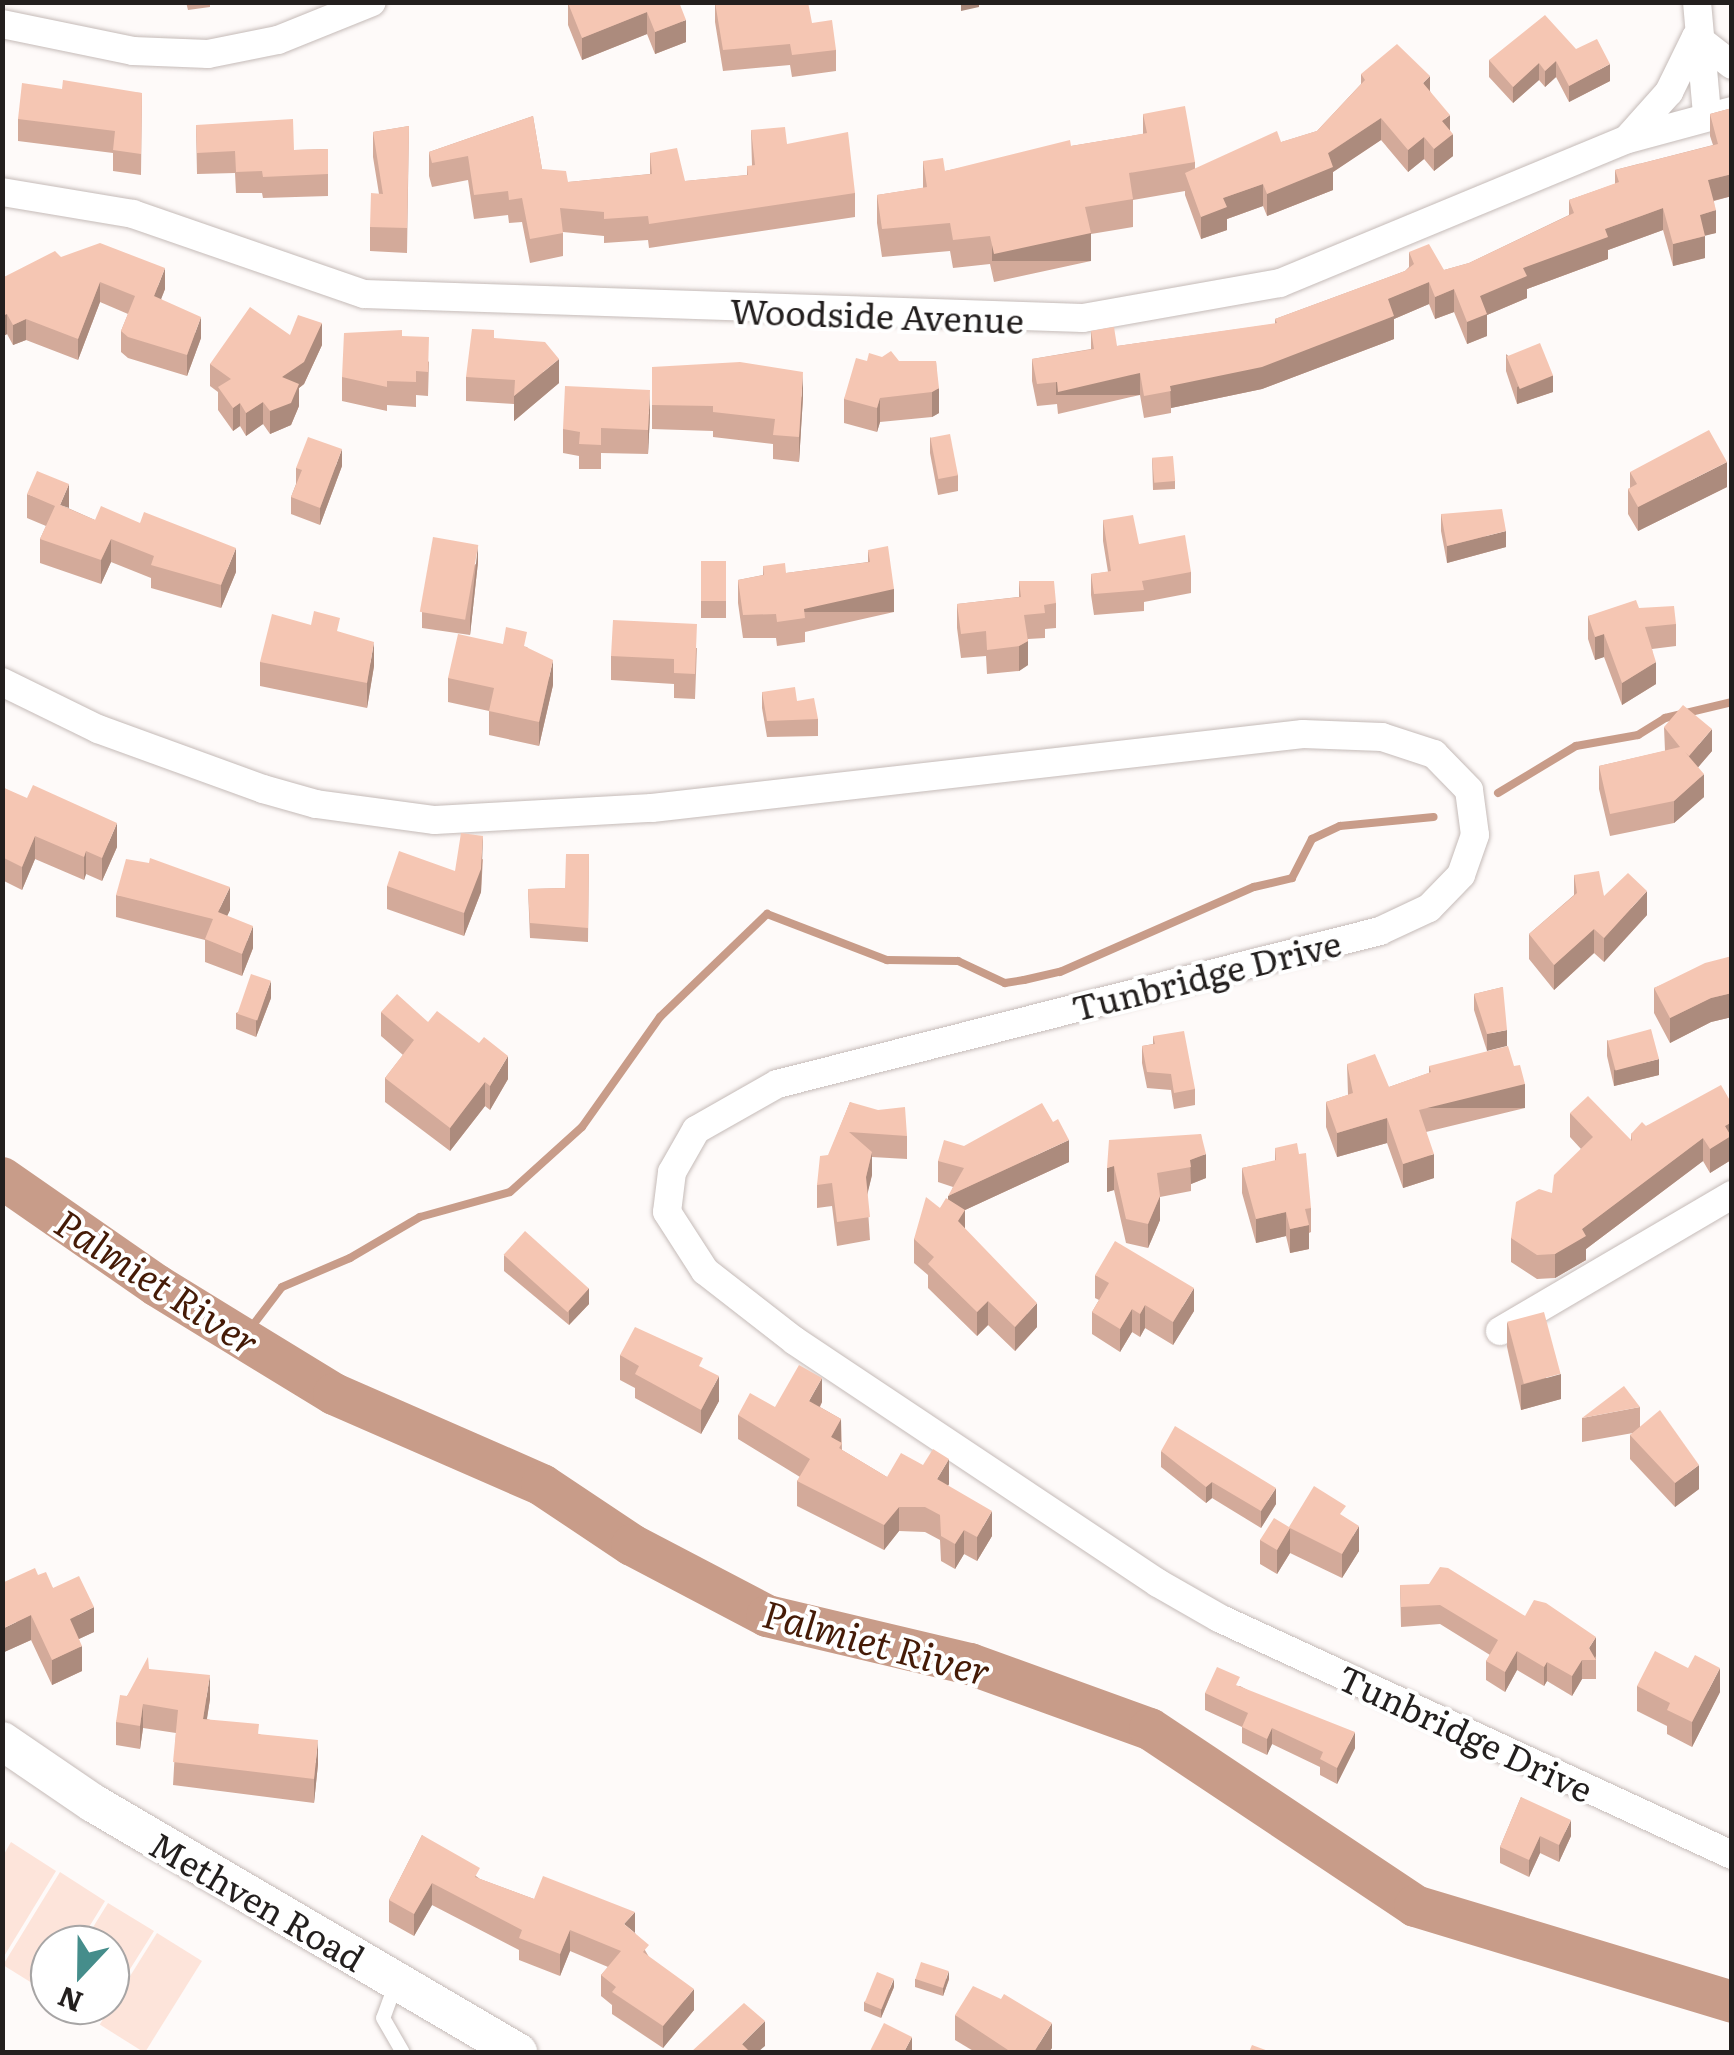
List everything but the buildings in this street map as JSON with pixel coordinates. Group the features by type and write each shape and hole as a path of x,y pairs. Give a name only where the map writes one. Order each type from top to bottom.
{"street":[{"path":"2,24 133,52 208,54 278,40 372,2"},
{"path":"1696,2 1696,37 1719,113"},
{"path":"1696,37 1732,65"},
{"path":"1628,139 1669,92 1696,37"},
{"name":"Woodside Avenue","path":"2,192 134,214 364,294 1084,318 1280,283 1628,139 1719,113"},
{"name":"Tunbridge Drive","path":"2,682 98,729 263,789 350,810 435,820 652,808 1303,734 1382,737 1434,754 1469,790 1475,835 1462,875 1429,908 1380,930 759,1092 696,1130 672,1172 667,1212 705,1272 795,1341 1158,1583 1219,1618 1732,1855"},
{"path":"1500,1332 1732,1195"},
{"name":"Methven Road","path":"3,1743 93,1804 518,2052"}],"lane":[{"path":"396,1982 382,2018 403,2052"}],"shaded area":[{"path":"11,1842 56,1871 3,1958 3,1856"},
{"path":"60,1872 105,1901 90,1925 30,1925 30,1982 3,1965"},
{"path":"108,1903 154,1931 130,1969 130,1925 94,1925"},
{"path":"157,1933 202,1961 144,2052 100,2025 130,2025 130,1976"}],"waterway":[{"path":"1498,793 1576,746 1638,735 1665,718 1732,702"},
{"path":"243,1338 282,1287 350,1258 420,1217 510,1192 582,1127 660,1017 767,914 887,960 958,961 1005,983 1060,972 1254,887 1292,878 1312,839 1340,826 1434,817"},
{"name":"Palmiet River","path":"2,1178 156,1285 334,1394 542,1485 632,1545 767,1616 970,1664 1150,1729 1415,1906 1732,2002"}]}
